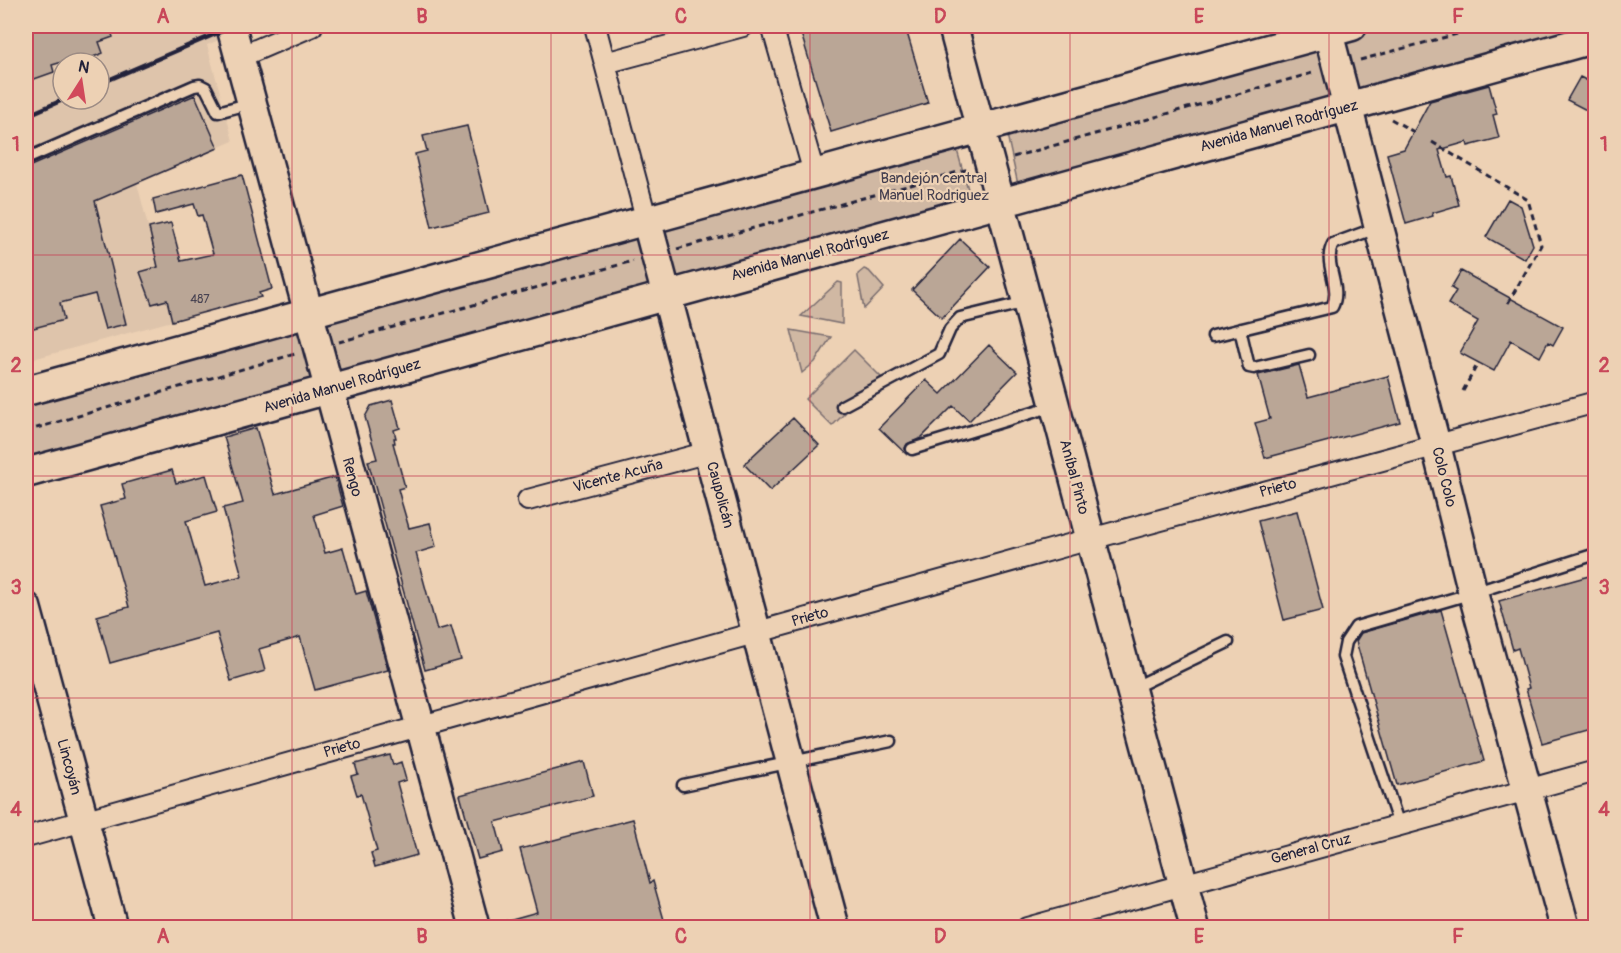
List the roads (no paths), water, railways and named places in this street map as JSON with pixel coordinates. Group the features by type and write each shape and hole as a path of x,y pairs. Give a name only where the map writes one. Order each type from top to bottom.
{"main road":[{"name":"Rengo","path":"231,26 475,927"},
{"name":"Aníbal Pinto","path":"953,26 1195,927"},
{"path":"26,391 1335,28"},
{"name":"Colo Colo","path":"1335,28 1337,66 1473,593 1565,927"},
{"name":"Avenida Manuel Rodríguez","path":"26,473 1596,38"},
{"name":"Caupolicán","path":"646,218 835,927"},
{"name":"Lincoyán","path":"26,607 113,927"}],"street":[{"path":"240,57 312,26"},
{"name":"Caupolicán","path":"595,26 646,218"},
{"path":"605,63 743,26"},
{"path":"772,26 814,173"},
{"name":"Prieto","path":"26,837 1090,539 1596,402"},
{"name":"Vicente Acuña","path":"528,500 708,452"},
{"name":"General Cruz","path":"1027,927 1596,771"}],"lane":[{"path":"26,159 194,86 200,85 206,88 218,112 252,103"},
{"path":"1213,336 1332,307 1336,300 1329,254 1333,244 1380,227"},
{"path":"842,406 939,354 950,329 960,318 1027,302"},
{"path":"1240,329 1249,367 1254,368 1309,355"},
{"path":"912,449 1054,406"},
{"path":"1400,825 1343,657 1346,642 1356,627 1596,554"},
{"path":"1131,689 1228,642"},
{"path":"683,785 791,764 891,741"}],"railway":[{"path":"111,79 234,26"},
{"path":"26,116 51,105"}],"park label":[{"name":"Bandejón central Manuel Rodriguez","path":"934,186"}]}
